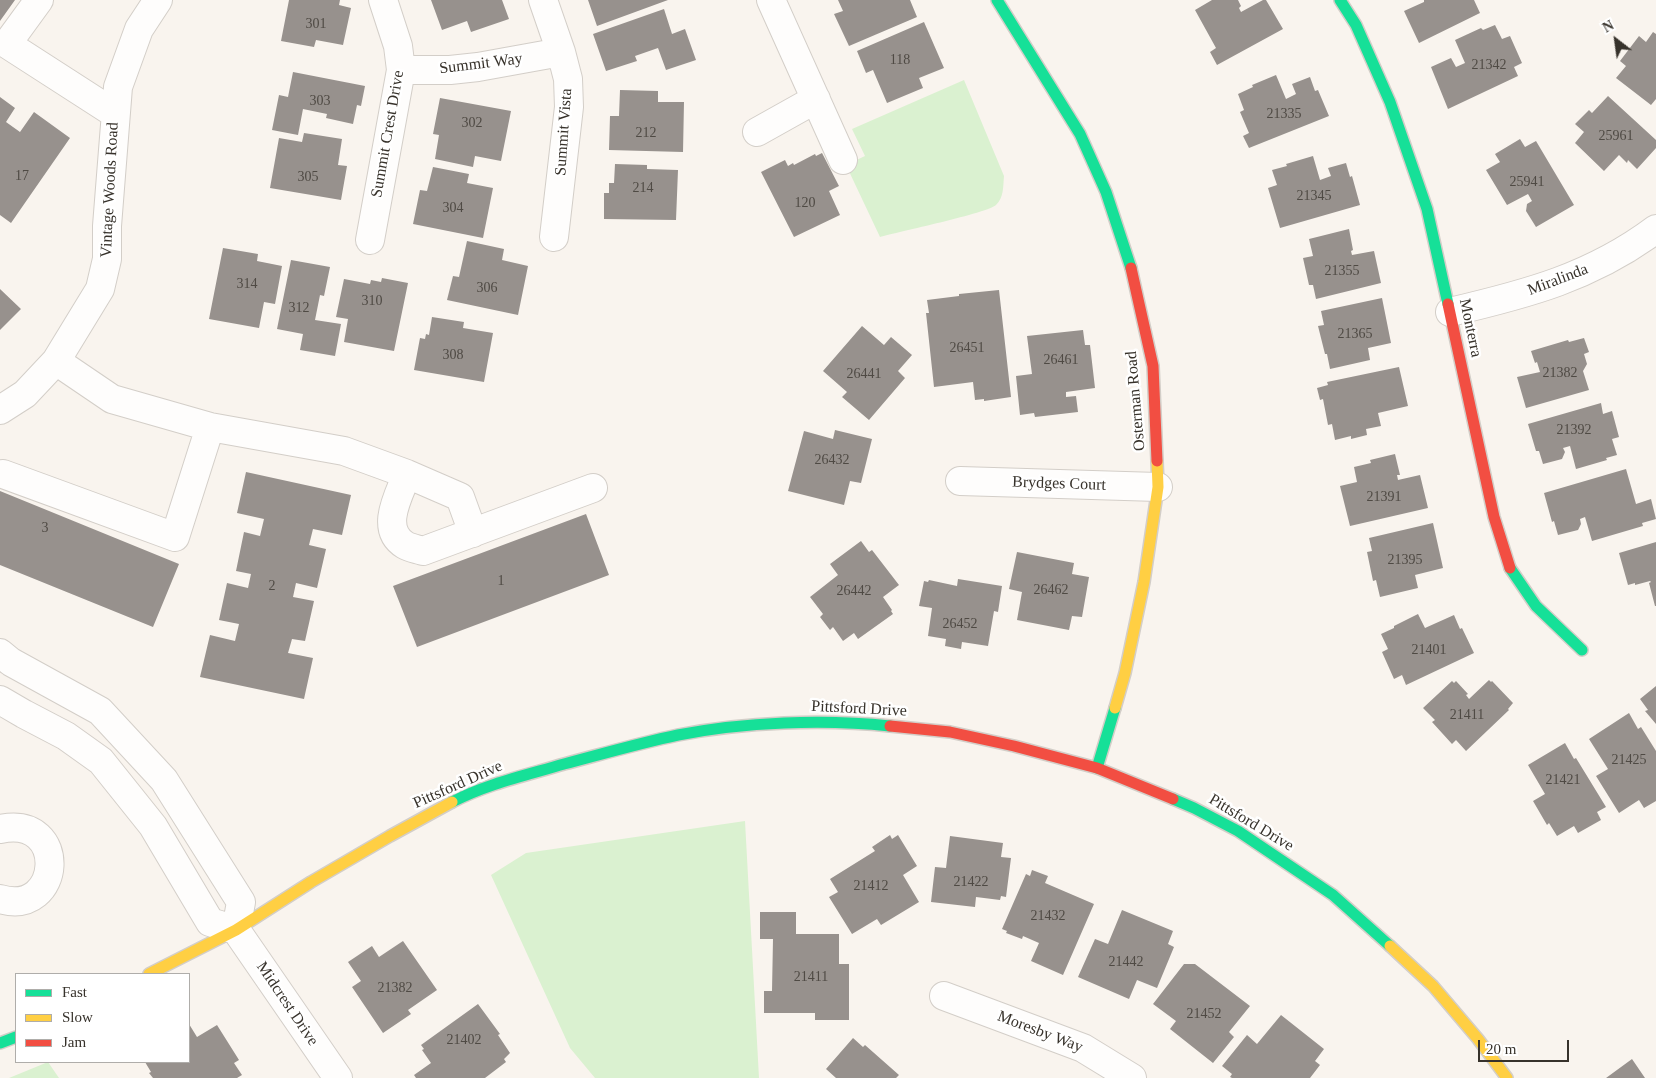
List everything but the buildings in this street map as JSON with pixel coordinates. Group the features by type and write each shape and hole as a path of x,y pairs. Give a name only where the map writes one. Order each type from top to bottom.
{"street":[{"path":"39,0 7,44 114,113"},
{"name":"Vintage Woods Road","path":"0,410 25,394 56,361 100,289 107,259 107,226 114,113 118,87 140,29 158,0"},
{"name":"Summit Crest Drive","path":"370,240 401,70 398,46 383,0"},
{"name":"Summit Vista","path":"543,0 561,52 568,80 569,107 554,237"},
{"path":"771,0 843,160"},
{"name":"Osterman Road","path":"997,0 1080,134 1106,192 1134,273 1153,366 1158,487 1142,591 1124,673 1097,768"},
{"name":"Monterra","path":"1340,0 1356,25 1390,102 1427,209 1494,517 1508,564 1536,606 1582,650"},
{"name":"Summit Way","path":"401,70 450,70 478,67 561,52"},
{"path":"757,132 816,100"},
{"name":"Miralinda","path":"1450,312 1505,299 1563,281 1604,262 1656,229"},
{"path":"56,361 112,399 210,426 344,451 407,474 460,497 473,533"},
{"path":"3,474 175,537 210,426"},
{"path":"407,474 393,510 392,524 398,540 406,546 423,550 593,488"},
{"name":"Brydges Court","path":"960,481 1158,487"},
{"path":"0,653 11,662 100,711 164,780 241,902 236,930 210,922 153,826 101,761 66,736 0,700"},
{"name":"Pittsford Drive","path":"151,973 236,930 311,882 382,840 457,800 511,779 619,749 679,735 740,727 807,722 880,724 950,732 1014,746 1097,768 1194,808 1238,831 1333,895 1383,939 1433,986 1478,1039 1507,1078"},
{"path":"0,829 24,828 36,834 44,843 49,854 50,867 47,879 41,889 31,897 20,901 0,899"},
{"name":"Midcrest Drive","path":"236,930 338,1078"},
{"name":"Moresby Way","path":"944,996 1083,1048 1132,1078"},
{"path":"0,1043 15,1037"}],"green space":[{"path":"964,80 1004,176 1003,192 1000,199 996,205 977,213 880,237 846,165 865,156 852,129"},
{"path":"745,821 759,1078 595,1078 570,1048 491,875 526,853"},
{"path":"49,1063 59,1078 9,1078"}],"traffic: fast":[{"path":"997,0 1080,134 1106,192 1131,268"},
{"path":"1340,0 1356,25 1390,102 1427,209 1448,304"},
{"path":"1510,568 1536,606 1582,650"},
{"path":"1097,768 1115,708"},
{"path":"452,802 507,780 678,735 730,727 784,723 811,722 890,726"},
{"path":"1173,799 1238,831 1333,895 1390,946"},
{"path":"0,1043 15,1037"}],"traffic: slow":[{"path":"1115,708 1125,673 1144,582 1158,487 1157,461"},
{"path":"151,973 236,930 311,882 452,802"},
{"path":"1390,946 1433,986 1478,1039 1507,1078"}],"traffic: jam":[{"path":"1131,268 1153,366 1157,461"},
{"path":"1448,304 1494,517 1510,568"},
{"path":"890,726 950,732 1014,746 1097,768 1173,799"}]}
